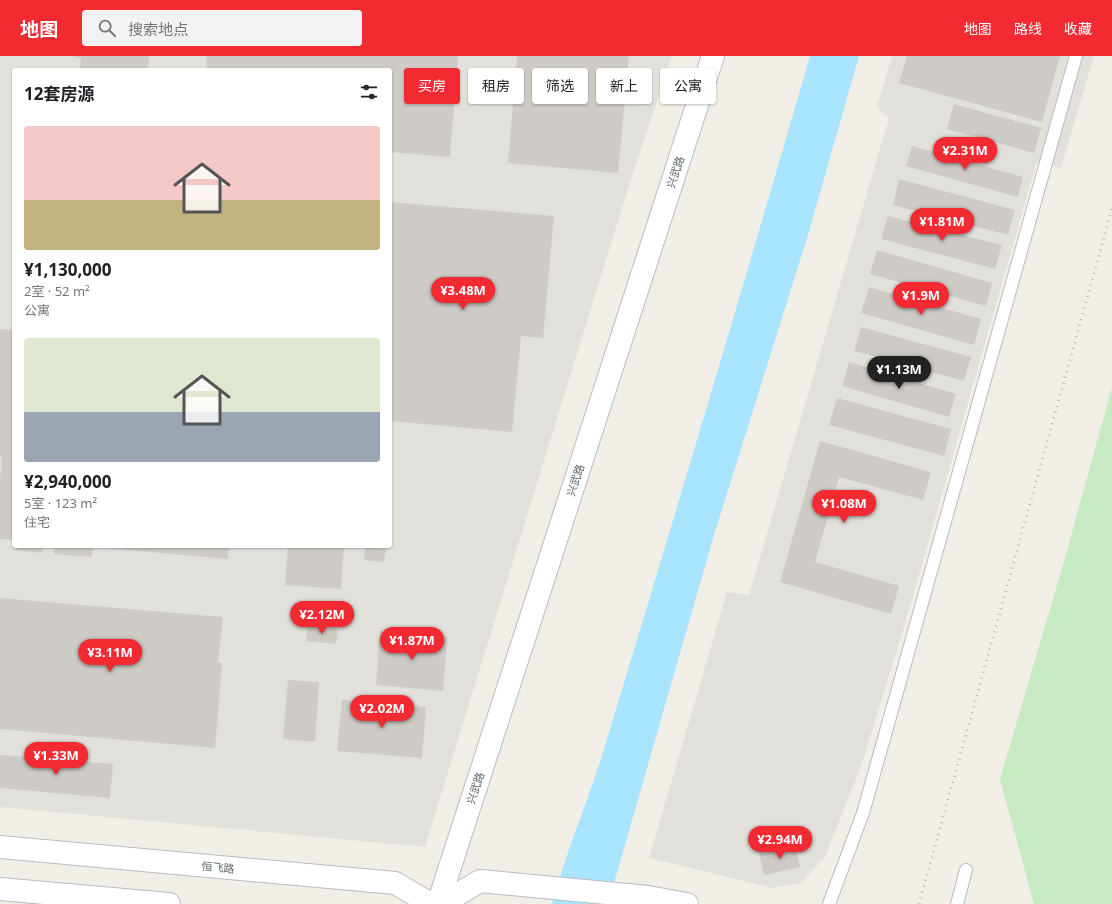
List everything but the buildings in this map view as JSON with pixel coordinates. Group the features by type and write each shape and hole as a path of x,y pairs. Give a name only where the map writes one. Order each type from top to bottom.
{"street":[{"name":"兴武路","path":"438,904 713,56"},
{"name":"恒飞路","path":"0,847 395,883 431,904"},
{"path":"442,904 480,881 648,897 687,904"},
{"path":"0,889 169,904"}],"lane":[{"path":"829,904 863,813 1076,56"},
{"path":"957,904 966,870"}],"shaded area":[{"path":"0,56 672,56 668,68 660,68 660,92 625,198 425,847 0,807"},
{"path":"892,56 1094,56 1061,168 1037,161 902,634 860,769 825,857 801,883 772,888 649,858 727,592 749,595 889,118 877,107"}],"green space":[{"path":"1112,387 1112,904 1034,904 1000,779 1065,558"}],"water":[{"path":"810,56 859,56 808,235 714,535 608,904 552,904 565,862 601,760 710,398"}],"railway":[{"path":"919,904 1112,208"}]}
